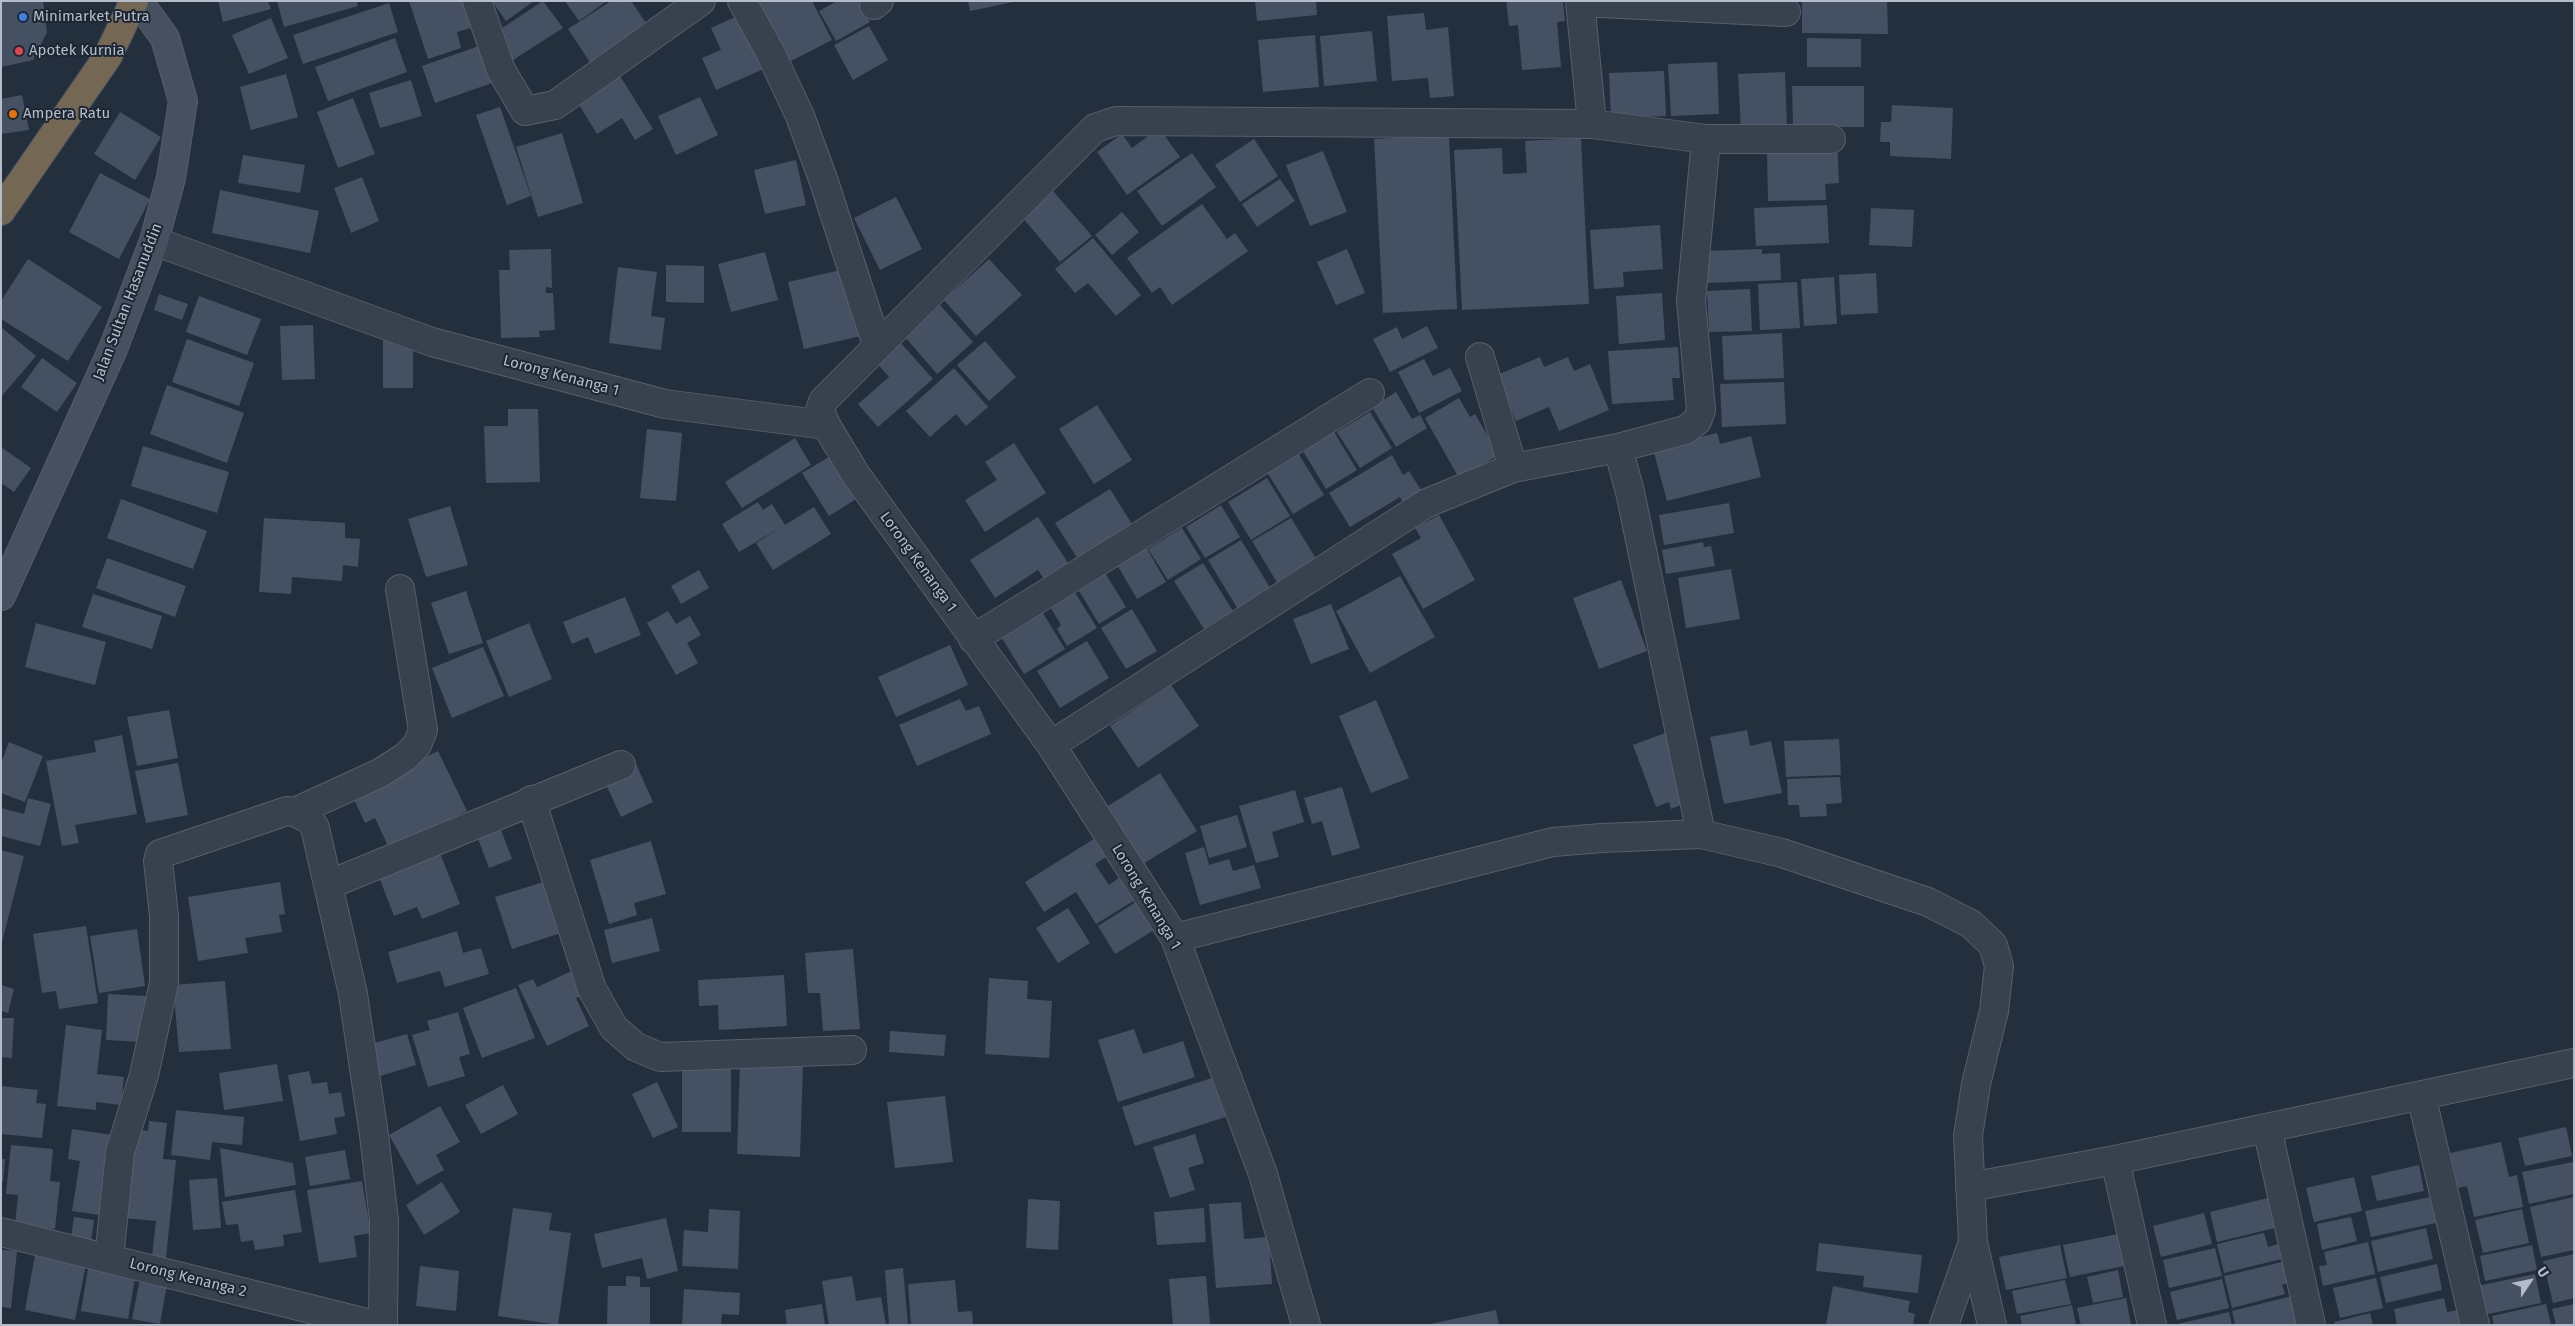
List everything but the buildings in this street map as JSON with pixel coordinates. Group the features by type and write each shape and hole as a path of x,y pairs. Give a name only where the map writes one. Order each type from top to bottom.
{"highway":[{"path":"1,211 108,56 136,1"}],"street":[{"name":"Jalan Sultan Hasanuddin","path":"1,596 113,349 154,241 171,178 184,101 165,38 136,1"},
{"path":"477,1 501,70 525,111 555,105 701,1"},
{"path":"742,1 770,52 800,116 823,179 877,345"},
{"path":"1592,124 1580,1 1786,12"},
{"path":"826,425 820,411 823,401 1095,128 1116,121 1592,124 1706,138 1831,139"},
{"path":"1051,745 1427,504 1512,468 1618,448 1685,430 1697,422 1701,410 1691,300 1706,138"},
{"name":"Lorong Kenanga 1","path":"154,241 432,342 665,404 826,425 856,475 1051,745 1174,938 1263,1174 1306,1325"},
{"path":"1480,357 1512,468"},
{"path":"973,639 1370,393"},
{"path":"1618,448 1630,492 1700,834"},
{"path":"296,812 380,773 405,757 417,745 423,730 400,589"},
{"path":"328,885 621,765"},
{"path":"532,800 592,989 614,1028 636,1046 660,1057 852,1050"},
{"path":"109,1258 120,1152 144,1075 164,983 164,916 158,861 160,854 287,811 296,812 310,820 314,828 353,994 374,1135 384,1220 383,1325"},
{"path":"1174,938 1553,842 1602,838 1700,834 1782,853 1928,902 1971,924 1993,945 1999,966 1994,1011 1976,1084 1968,1136 1973,1242 1992,1325"},
{"path":"1970,1188 2115,1160 2574,1063"},
{"path":"2421,1095 2475,1325"},
{"path":"2267,1128 2311,1325"},
{"path":"2115,1160 2152,1325"},
{"name":"Lorong Kenanga 2","path":"1,1232 375,1325"},
{"path":"1944,1325 1973,1242"}],"place":[{"name":"Minimarket Putra","path":"23,17"},
{"name":"Apotek Kurnia","path":"19,51"},
{"name":"Ampera Ratu","path":"13,114"}]}
